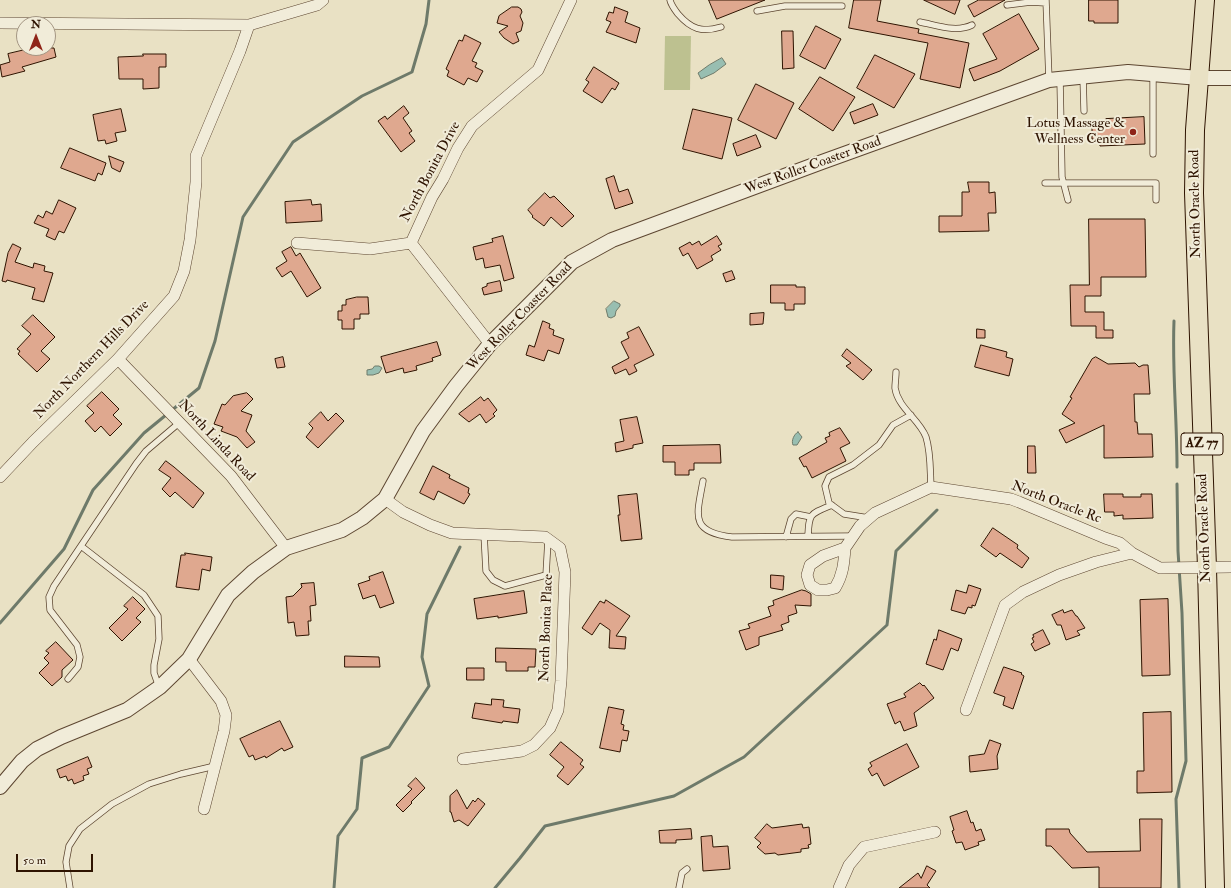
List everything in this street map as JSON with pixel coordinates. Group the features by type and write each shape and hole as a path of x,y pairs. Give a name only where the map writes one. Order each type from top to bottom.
{"highway":[{"name":"North Oracle Road","path":"1205,0 1195,130 1194,193 1207,568 1215,888"}],"street":[{"path":"0,23 249,25 317,5 323,0"},
{"name":"North Bonita Drive","path":"490,344 411,243 432,197 458,148 472,126 538,70 571,0"},
{"name":"North Northern Hills Drive","path":"0,477 33,442 118,359 174,296 184,272 190,240 196,182 196,156 240,51 249,25"},
{"name":"West Roller Coaster Road","path":"0,787 22,761 37,749 61,737 127,710 160,687 189,659 228,595 253,572 286,548 342,530 362,518 385,499 423,431 456,386 490,344 572,262 612,240 1055,80 1128,72 1199,78 1231,78"},
{"path":"297,244 370,250 411,243"},
{"name":"North Linda Road","path":"118,359 230,476 286,548"},
{"path":"845,548 860,526 875,513 931,487"},
{"name":"North Oracle Rc","path":"931,487 1011,499 1120,543 1132,553 1160,568 1231,567"},
{"path":"385,499 403,512 430,526 452,533 545,537 548,539"},
{"name":"North Bonita Place","path":"463,759 522,751 534,745 550,728 558,710 561,681 565,572 560,548 548,539"},
{"path":"966,710 1005,605 1023,592 1059,575 1096,562 1132,553"},
{"path":"189,659 221,701 226,715 224,731 204,809"},
{"path":"840,888 849,865 864,847 935,832"}],"lane":[{"path":"670,0 670,3 675,10 691,26 701,30 710,30 721,26"},
{"path":"1007,5 1046,2 1055,80 1062,177 1068,200"},
{"path":"756,11 784,6 842,6"},
{"path":"920,22 952,28 966,28 972,25"},
{"path":"1153,74 1153,154"},
{"path":"1083,76 1084,111"},
{"path":"1045,183 1156,183 1156,200"},
{"path":"896,372 895,388 903,405 920,425 926,438 929,454 931,487"},
{"path":"869,518 844,514 829,503 825,486 829,477 853,464 879,445 894,425 911,415"},
{"path":"68,679 78,667 80,657 77,645 50,610 49,597 54,586 146,451 179,423"},
{"path":"703,481 697,512 699,522 702,527 721,536 854,536"},
{"path":"808,536 809,520 814,512 832,505"},
{"path":"786,537 791,519 796,514 811,517"},
{"path":"484,534 486,571 492,580 505,586 546,575 548,539"},
{"path":"82,546 144,594 158,616 159,639 154,673 160,687"},
{"path":"70,888 66,862 69,846 80,829 112,804 149,784 180,774 215,766"},
{"path":"680,888 682,873 686,869"}],"green space":[{"path":"665,36 691,36 690,90 664,90"}],"water":[{"path":"722,58 726,64 714,73 701,79 698,73"},
{"path":"614,301 620,304 620,306 616,311 615,316 611,318 608,317 606,309"},
{"path":"375,366 382,368 379,373 367,375 367,370 372,369"},
{"path":"798,432 802,437 797,445 793,445 793,438"}],"building":[{"path":"709,0 765,0 717,19"},
{"path":"854,0 881,0 877,21 919,29 918,33 969,43 960,88 920,79 928,43 849,28"},
{"path":"924,0 960,0 955,14"},
{"path":"979,0 1005,0 974,17 968,6"},
{"path":"1089,0 1118,0 1118,23 1094,23 1094,21 1089,21"},
{"path":"512,7 518,7 521,9 522,12 520,16 523,23 521,31 516,33 519,41 513,44 504,38 499,32 508,26 497,23 499,16"},
{"path":"615,7 628,12 625,22 640,28 636,43 606,32 611,22 606,20 609,12 613,13"},
{"path":"1019,14 1039,49 1000,71 974,81 969,69 997,59 983,34"},
{"path":"816,26 841,39 825,69 800,56"},
{"path":"782,31 793,31 794,68 783,69"},
{"path":"465,35 481,43 472,61 477,63 475,67 483,71 477,82 468,78 464,85 447,76 449,71 446,69 459,40 462,41"},
{"path":"16,52 16,56 56,57 22,67 25,71 2,77 0,65 10,62 8,54"},
{"path":"143,54 166,54 166,67 159,67 159,88 143,89 143,79 119,79 118,57 143,56"},
{"path":"875,55 915,74 894,108 857,88"},
{"path":"594,67 619,83 615,90 612,88 602,103 583,91 589,82 586,80"},
{"path":"820,77 855,97 833,131 799,109"},
{"path":"756,84 794,103 776,139 738,120"},
{"path":"873,104 878,115 854,124 850,113"},
{"path":"404,106 409,113 403,118 412,131 409,133 415,141 401,152 378,121 385,116 387,119"},
{"path":"121,109 126,131 115,133 117,141 106,144 105,140 98,141 93,115"},
{"path":"693,109 732,118 722,159 683,149"},
{"path":"1144,117 1145,144 1100,146 1099,139 1092,139 1092,123 1107,122 1106,119"},
{"path":"756,135 761,147 737,156 733,144"},
{"path":"70,148 106,163 102,175 98,173 95,181 61,168"},
{"path":"109,156 124,162 120,172 112,168"},
{"path":"614,176 619,192 628,189 633,203 615,209 606,179"},
{"path":"968,182 989,182 989,193 995,192 996,213 988,213 989,231 939,232 939,216 962,216 962,192 969,192"},
{"path":"545,193 550,198 554,196 574,216 562,227 551,217 544,226 532,217 533,216 528,210"},
{"path":"59,200 76,208 64,233 59,231 55,240 46,236 49,229 34,223 38,215 43,218 46,211 52,214"},
{"path":"311,200 312,205 321,204 322,221 286,223 285,202"},
{"path":"1089,219 1145,219 1146,277 1101,277 1101,296 1085,296 1085,312 1104,312 1104,330 1113,330 1113,338 1096,338 1096,326 1071,326 1070,285 1089,285"},
{"path":"503,236 514,278 504,281 500,265 485,268 483,258 476,260 473,247 493,242 492,239"},
{"path":"717,236 722,244 718,246 721,250 711,256 713,260 697,269 688,253 683,256 679,248 690,242 692,245 699,241 701,245"},
{"path":"13,244 21,248 15,262 33,268 34,263 45,266 44,271 53,273 44,302 32,299 35,288 7,280 6,282 2,281 8,253"},
{"path":"291,247 296,256 300,253 321,288 307,297 291,271 282,277 276,268 287,261 282,252"},
{"path":"732,271 735,279 726,282 723,274"},
{"path":"500,281 502,291 484,295 482,288 487,286 487,284"},
{"path":"771,285 796,285 796,287 805,287 805,304 794,304 794,310 785,310 785,303 771,303"},
{"path":"357,297 368,297 369,314 360,314 360,319 354,319 354,329 342,329 342,320 338,320 338,311 342,311 342,305 346,305 346,300"},
{"path":"764,313 763,324 750,325 750,314"},
{"path":"33,315 55,337 41,351 50,359 37,372 18,354 20,351 17,349 31,334 22,326"},
{"path":"543,321 550,324 549,328 554,330 553,335 564,339 559,354 548,350 544,361 526,355 529,345 534,347"},
{"path":"639,327 654,355 634,365 637,371 629,375 626,369 615,374 612,367 629,358 621,342 629,338 627,333"},
{"path":"977,329 985,330 985,338 977,338"},
{"path":"437,342 441,355 432,358 433,361 416,366 417,370 404,373 403,368 386,373 381,357"},
{"path":"981,345 1007,352 1006,357 1013,359 1009,376 975,367"},
{"path":"847,349 872,370 863,380 846,366 851,363 842,356"},
{"path":"283,357 285,367 277,368 275,359"},
{"path":"1096,357 1108,364 1135,363 1139,367 1148,365 1150,394 1134,394 1135,422 1137,422 1138,434 1152,434 1153,457 1104,458 1104,425 1066,443 1059,430 1075,423 1062,414 1092,359"},
{"path":"102,392 119,409 113,415 122,424 110,436 101,426 95,432 85,421 94,413 87,406"},
{"path":"247,393 253,399 241,411 252,415 246,431 255,442 247,448 237,437 221,431 223,427 214,424 222,404 225,405 233,396"},
{"path":"481,397 484,401 488,398 497,410 493,414 495,416 486,423 480,414 469,422 459,414"},
{"path":"321,412 328,421 336,413 344,421 318,448 306,437 313,428 309,424"},
{"path":"637,417 643,443 633,445 633,448 616,452 615,443 624,441 620,420"},
{"path":"840,428 850,443 840,448 846,461 812,478 806,466 804,467 799,458 827,442 825,438 830,436 829,433"},
{"path":"720,445 721,463 694,463 694,470 689,470 689,475 675,475 675,462 663,462 663,446"},
{"path":"1028,446 1035,446 1036,473 1028,473"},
{"path":"166,461 204,493 193,508 175,492 170,497 162,489 171,478 159,470"},
{"path":"433,466 450,475 449,478 469,488 468,493 470,494 464,504 438,491 434,500 420,493"},
{"path":"637,494 642,539 621,541 618,515 620,515 618,496"},
{"path":"1104,494 1123,494 1123,497 1141,497 1141,494 1152,494 1153,518 1123,519 1123,515 1114,516 1114,512 1105,512"},
{"path":"993,528 1018,545 1017,548 1029,558 1022,568 1000,553 996,557 981,546"},
{"path":"185,553 212,557 210,571 202,569 199,590 176,587 181,555 185,555"},
{"path":"383,572 394,603 380,608 375,595 363,599 358,584 370,580 369,577"},
{"path":"771,575 784,576 783,590 771,588"},
{"path":"314,583 316,605 310,606 311,621 308,621 309,635 296,636 294,622 288,623 286,597 293,596 302,587 301,584"},
{"path":"969,585 981,589 975,606 972,605 972,608 968,607 965,614 951,610 956,590 966,593"},
{"path":"802,590 811,594 811,606 795,605 797,613 788,616 789,622 781,625 783,630 759,637 759,645 746,650 739,631 750,628 748,624 771,616 768,607 774,605 773,601"},
{"path":"524,591 527,613 498,618 498,616 477,619 474,599"},
{"path":"133,597 145,609 136,618 141,622 122,641 109,628 128,609 124,606"},
{"path":"1168,599 1170,675 1142,676 1140,600"},
{"path":"606,600 630,616 616,636 626,637 625,649 609,648 610,630 600,623 592,635 582,628 600,601 604,603"},
{"path":"1063,610 1064,613 1072,610 1077,616 1085,628 1077,631 1080,635 1066,640 1061,625 1057,625 1052,615"},
{"path":"939,630 962,639 958,651 951,648 943,670 926,664 934,639 936,640"},
{"path":"1043,630 1050,644 1035,651 1031,644 1034,642 1032,638 1034,637 1033,635"},
{"path":"56,642 73,660 62,670 62,677 52,686 39,673 49,663 44,658 49,653 46,651"},
{"path":"496,648 536,649 535,667 528,667 528,671 506,671 506,662 496,662"},
{"path":"345,656 379,657 380,667 345,667"},
{"path":"1004,667 1022,673 1021,674 1024,676 1013,709 1003,705 1005,697 994,693"},
{"path":"467,668 484,668 484,680 467,680"},
{"path":"920,683 923,686 924,685 934,698 914,713 917,726 904,731 900,721 895,724 887,704 906,697 904,694"},
{"path":"492,699 504,700 503,707 520,709 518,723 503,721 502,723 472,718 475,703 491,705"},
{"path":"609,707 624,710 621,724 624,725 623,730 629,731 627,741 622,740 620,752 600,748"},
{"path":"1171,712 1172,792 1137,793 1137,771 1144,771 1143,713"},
{"path":"280,721 293,747 284,751 282,748 266,758 265,756 255,760 253,755 249,757 240,739"},
{"path":"990,740 1001,744 997,756 998,769 970,772 969,756 984,754"},
{"path":"561,742 583,760 580,764 584,767 568,785 557,776 564,767 550,755"},
{"path":"907,744 919,767 884,786 877,773 872,776 868,769 872,766 870,763"},
{"path":"88,757 92,767 87,769 89,774 83,776 84,780 74,784 72,779 68,781 66,776 60,778 57,770"},
{"path":"416,778 425,788 403,812 396,805 412,789 408,786"},
{"path":"457,790 467,809 473,800 475,802 478,798 485,804 468,826 459,820 454,822 450,812 450,796"},
{"path":"967,811 971,823 973,822 976,831 981,829 985,840 978,842 979,845 965,850 962,842 956,843 950,817"},
{"path":"1140,819 1162,819 1161,888 1099,888 1099,867 1072,868 1051,846 1046,846 1046,829 1069,829 1070,833 1087,852 1140,851"},
{"path":"767,824 772,828 802,824 803,828 809,827 811,844 808,845 809,848 801,849 801,852 778,855 775,853 765,854 757,847 761,843 755,838"},
{"path":"691,829 692,839 676,840 676,843 660,843 659,831"},
{"path":"712,836 713,847 728,846 730,869 703,871 701,837"},
{"path":"927,866 936,871 927,885 930,888 899,888 918,873 921,878"}],"waterway":[{"path":"0,623 64,549 93,490 144,433 199,388 215,341 243,217 293,142 362,96 412,72 426,24 429,0"},
{"path":"1174,321 1177,467"},
{"path":"1177,484 1186,761 1176,799 1179,888"},
{"path":"495,888 545,826 674,796 744,757 887,625 896,551 937,510"},
{"path":"334,888 338,836 357,809 362,758 389,747 429,686 422,657 427,614 460,547"}],"place":[{"name":"Lotus Massage & Wellness Center","path":"1133,132"}]}
